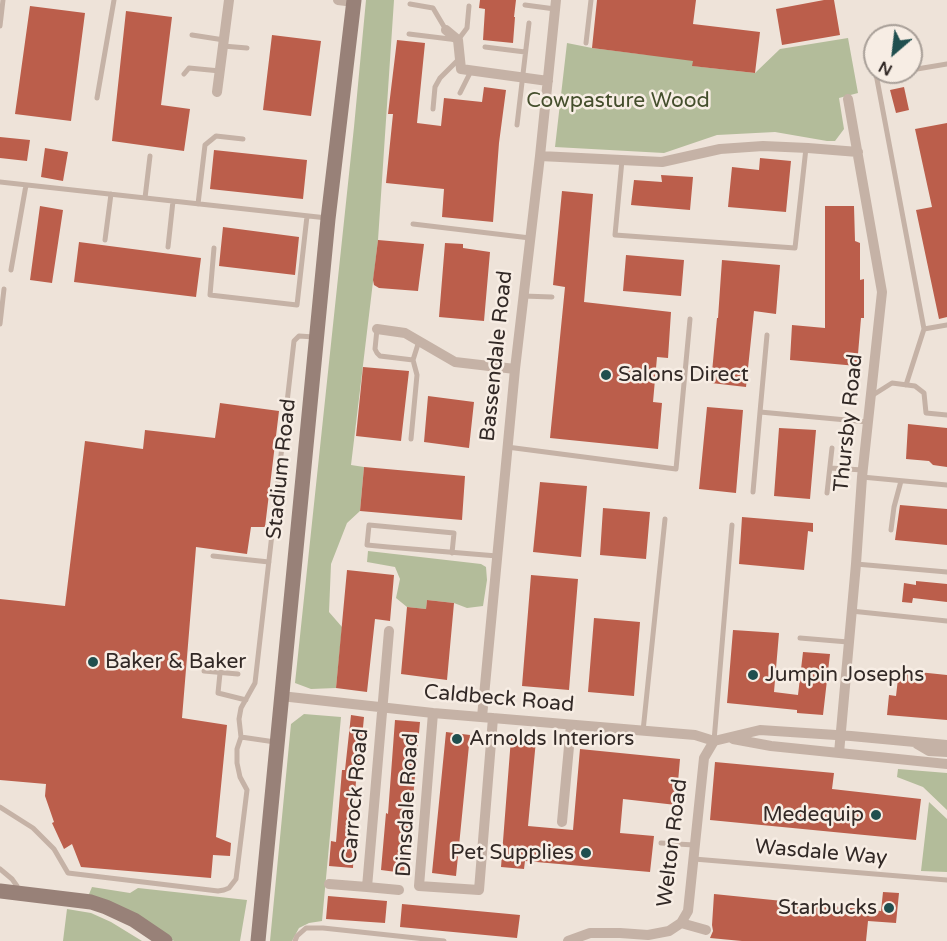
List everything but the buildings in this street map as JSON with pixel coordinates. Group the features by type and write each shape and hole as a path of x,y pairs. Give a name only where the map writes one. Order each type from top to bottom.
{"street":[{"path":"217,92 229,0"},
{"path":"338,0 354,1"},
{"name":"Stadium Road","path":"258,941 328,219 354,1"},
{"name":"Bassendale Road","path":"482,717 514,369 556,4"},
{"path":"446,30 458,40 461,69 548,81"},
{"name":"Thursby Road","path":"839,753 863,473 882,292 848,99"},
{"path":"540,156 662,162 720,149 763,146 858,152"},
{"path":"377,329 405,333 455,362 514,369"},
{"name":"Carrock Road","path":"367,887 389,631"},
{"name":"Caldbeck Road","path":"281,696 433,713 695,735 714,741 760,730 947,745"},
{"name":"Dinsdale Road","path":"433,713 419,886 479,890 493,718"},
{"path":"562,822 571,725"},
{"name":"Caldbeck Road","path":"727,738 771,746 947,764"},
{"name":"Welton Road","path":"568,941 590,933 648,935 669,931 681,923 688,911 704,758 714,741"},
{"path":"914,742 929,751 947,753"},
{"name":"Carrock Road","path":"329,884 399,890"},
{"path":"0,891 91,902 134,920 165,941"},
{"path":"681,923 706,930"}],"lane":[{"path":"0,26 3,0"},
{"path":"96,98 114,0"},
{"path":"586,43 591,0"},
{"path":"410,4 433,8 446,30"},
{"path":"525,5 556,4"},
{"path":"409,34 458,40 467,28 469,6"},
{"path":"517,125 529,23"},
{"path":"192,35 247,48"},
{"path":"485,47 525,52"},
{"path":"433,109 435,87 440,78 460,58"},
{"path":"923,68 947,64"},
{"path":"184,74 189,68 220,71"},
{"path":"460,93 471,71"},
{"path":"878,84 924,329 906,385"},
{"path":"198,204 205,145 216,136 243,139"},
{"path":"622,160 615,235 795,248 806,148"},
{"path":"145,198 150,156"},
{"path":"0,182 328,219"},
{"path":"11,270 26,184"},
{"path":"105,240 111,194"},
{"path":"168,247 172,201"},
{"path":"214,248 210,295 297,305 307,216"},
{"path":"413,224 530,238"},
{"path":"0,324 4,289"},
{"path":"523,296 552,297"},
{"path":"507,447 676,469 690,319"},
{"path":"924,329 947,325"},
{"path":"377,329 376,353 380,356 413,360"},
{"path":"753,492 767,335"},
{"path":"0,807 33,828 54,849 68,873 218,891 234,884 247,790 240,777 237,764 237,749 241,737 239,719 241,708 255,683 294,341 299,336 317,337"},
{"path":"411,440 417,375 413,360 419,341"},
{"path":"871,395 892,383 915,386 924,393 926,413 947,415"},
{"path":"760,412 868,422"},
{"path":"827,493 832,448"},
{"path":"830,468 902,481 947,485"},
{"path":"891,530 894,507 902,481"},
{"path":"643,731 665,519"},
{"path":"452,553 454,534 369,525 367,545 452,553 497,556"},
{"path":"714,741 732,525"},
{"path":"213,556 269,562"},
{"path":"856,564 947,572"},
{"path":"851,611 947,621"},
{"path":"800,638 848,642"},
{"path":"204,671 238,674"},
{"path":"220,673 218,693 246,700"},
{"path":"241,737 277,742"},
{"path":"661,843 694,845"},
{"name":"Wasdale Way","path":"692,859 947,880"},
{"path":"0,869 12,879 17,886 18,893"},
{"path":"295,941 306,928 444,941"}],"green space":[{"path":"366,0 394,0 378,240 351,465 364,467 360,511 347,523 331,564 329,612 342,627 336,688 311,689 295,683"},
{"name":"Cowpasture Wood","path":"848,38 858,93 839,98 844,129 835,141 775,132 717,135 664,153 555,147 567,43 640,54 693,58 693,66 755,73 780,49"},
{"path":"368,551 481,564 486,567 487,580 483,606 467,608 454,603 427,600 426,609 407,607 396,598 400,579 395,567 367,562"},
{"path":"304,714 341,717 322,921 309,923 299,928 292,941 270,941 291,724"},
{"path":"898,769 947,773 947,810 923,787 897,777"},
{"path":"929,802 947,819 947,872 921,871"},
{"path":"92,887 130,893 138,888 247,900 240,941 174,941 87,899"},
{"path":"67,909 91,913 142,941 63,941"}],"place":[{"name":"Salons Direct","path":"606,375"},
{"name":"Baker & Baker","path":"93,662"},
{"name":"Jumpin Josephs","path":"753,675"},
{"name":"Arnolds Interiors","path":"457,739"},
{"name":"Medequip","path":"876,815"},
{"name":"Pet Supplies","path":"586,853"},
{"name":"Starbucks","path":"889,908"}]}
